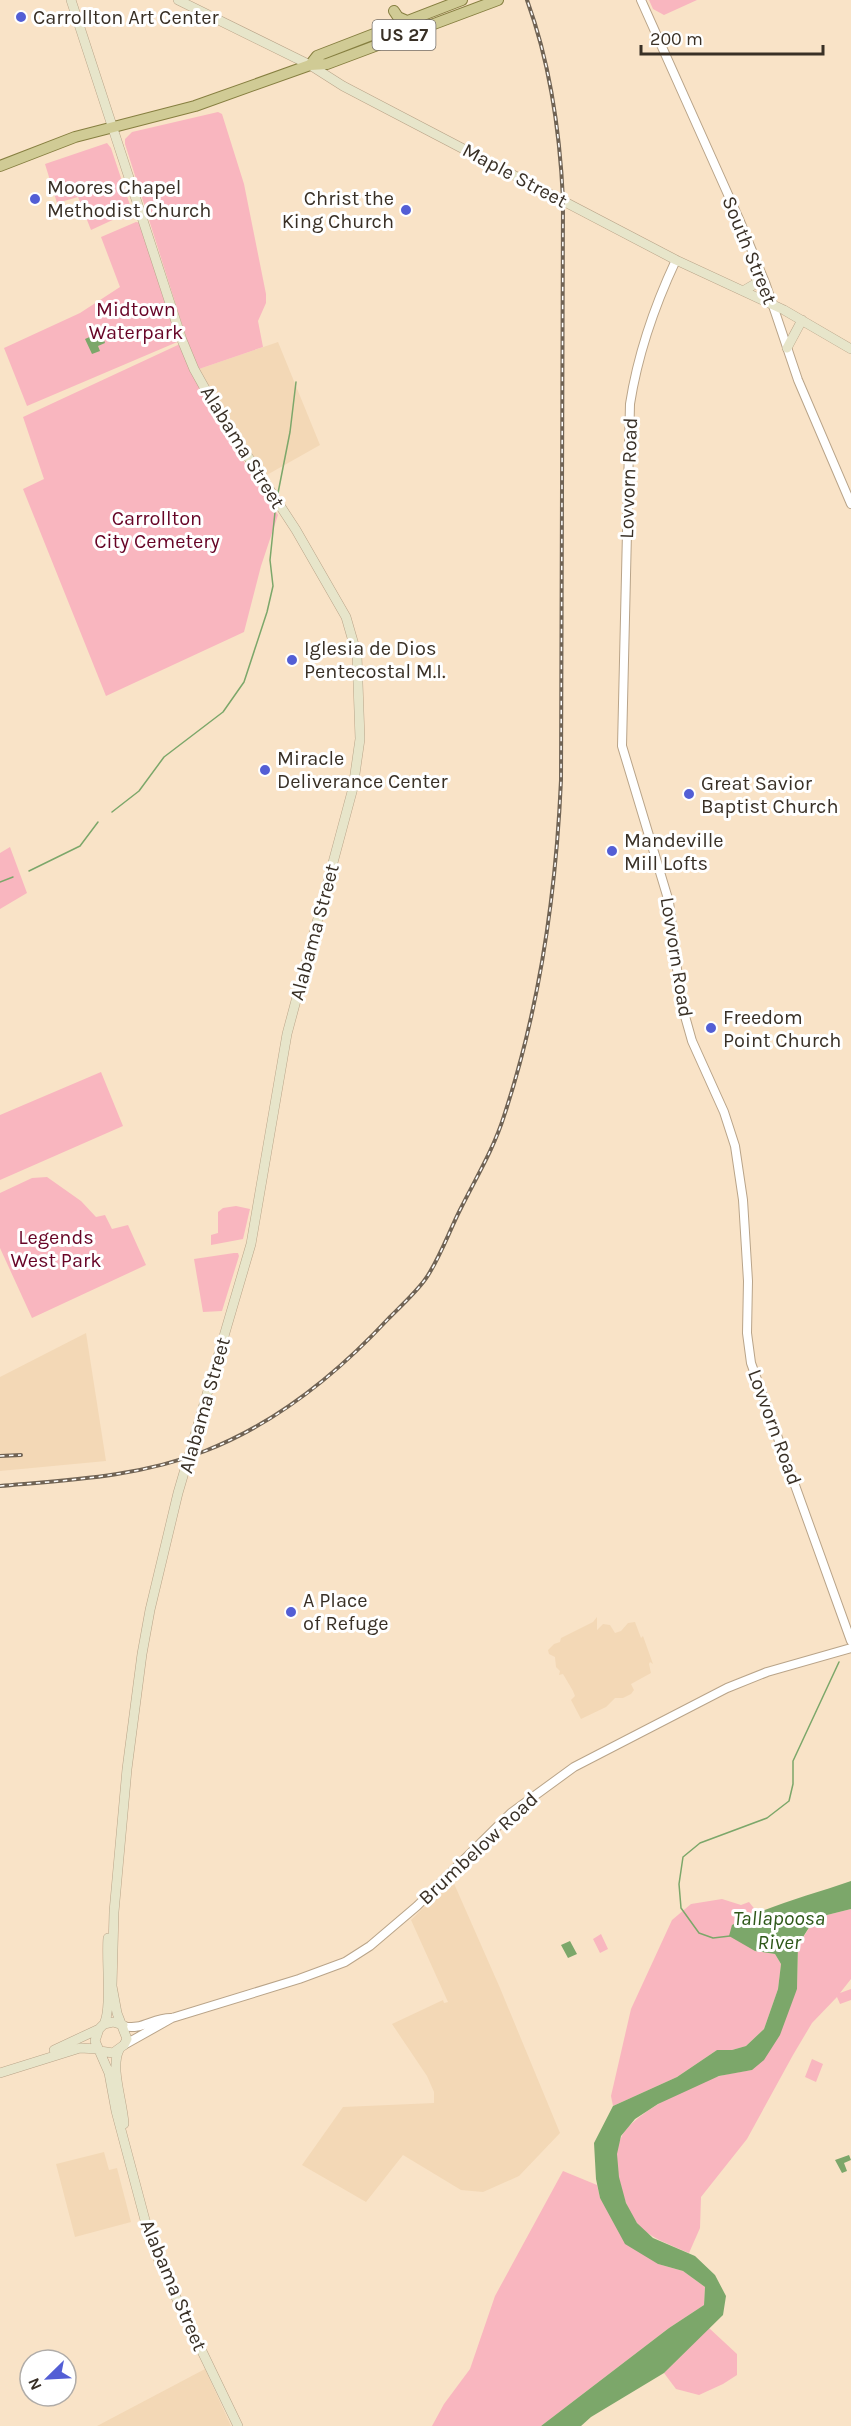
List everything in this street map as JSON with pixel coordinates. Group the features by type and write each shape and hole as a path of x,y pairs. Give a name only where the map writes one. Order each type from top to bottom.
{"main road":[{"name":"Alabama Street","path":"71,0 182,340 194,369 224,421 296,530 349,624 357,656 361,718 358,767 287,1034 252,1244 189,1455 150,1610 128,1761 114,1912 112,1986 117,2013 123,2025"},
{"name":"Maple Street","path":"178,0 310,65 343,86 676,260 802,320 851,349"},
{"name":"US 27","path":"310,65 317,56 462,0"},
{"name":"US 27","path":"0,166 111,126 195,106 310,65 327,64 498,0"},
{"path":"394,11 398,17 407,21"},
{"path":"743,291 755,284 760,271"},
{"path":"787,348 802,320"},
{"name":"Alabama Street","path":"101,2027 109,2008 106,1952 108,1931 114,1912"},
{"path":"0,2073 80,2048 99,2050 109,2054 122,2048 127,2039 123,2025 113,2022 22,2066"},
{"path":"99,2050 95,2041 101,2027"},
{"name":"Alabama Street","path":"122,2048 115,2068 123,2110 124,2139"},
{"name":"Alabama Street","path":"99,2050 109,2073 116,2111 145,2220 160,2264 238,2426"}],"street":[{"name":"South Street","path":"641,0 740,219 787,348 851,504"},
{"name":"Lovvorn Road","path":"676,260 648,327 634,378 630,404 622,746 669,902 681,1002 692,1041 724,1112 735,1146 743,1200 748,1281 747,1332 751,1363 851,1641"},
{"name":"Brumbelow Road","path":"123,2025 136,2028 158,2019 172,2018 345,1962 370,1946 417,1906 511,1813 574,1767 727,1688 767,1671 851,1648"},
{"name":"Brumbelow Road","path":"122,2048 172,2018"}],"shaded area":[{"path":"278,342 320,445 265,476 218,404 199,369"},
{"path":"86,1333 106,1461 0,1471 0,1377"},
{"path":"597,1617 597,1630 603,1624 610,1625 615,1633 621,1631 628,1623 635,1622 641,1638 643,1636 653,1664 650,1662 649,1664 651,1673 631,1684 634,1690 631,1694 623,1698 615,1698 606,1707 581,1719 571,1700 575,1696 573,1691 563,1674 559,1675 560,1671 556,1667 555,1657 549,1654 548,1650 560,1642 561,1638 593,1622"},
{"path":"452,1879 560,2133 519,2176 483,2192 461,2190 403,2155 366,2202 302,2165 343,2107 434,2103 434,2092 427,2076 392,2024 443,2000 444,2003 448,2002 411,1920"},
{"path":"104,2152 109,2170 117,2168 131,2222 75,2237 56,2164"},
{"path":"205,2369 231,2426 97,2426"}],"green space":[{"path":"649,0 697,0 664,15 653,9"},
{"path":"218,112 222,114 244,184 266,294 266,303 258,321 263,347 199,369 187,340 125,139 132,132"},
{"path":"107,143 111,148 132,211 91,230 78,197 57,203 45,164"},
{"name":"Midtown Waterpark","path":"136,222 141,223 182,340 27,406 4,348 80,313 120,287 101,237"},
{"name":"Carrollton City Cemetery","path":"180,344 211,410 278,515 261,566 244,632 106,696 23,489 44,479 23,417"},
{"path":"10,847 27,893 0,909 0,853"},
{"path":"101,1072 123,1126 0,1180 0,1115"},
{"name":"Legends West Park","path":"47,1177 81,1201 96,1217 105,1215 112,1229 128,1225 146,1265 32,1318 0,1248 0,1193 32,1178"},
{"path":"236,1206 250,1209 243,1239 211,1245 211,1235 218,1233 218,1212 223,1208"},
{"path":"238,1253 239,1256 222,1311 203,1312 194,1259"},
{"path":"722,1899 741,1905 749,1902 757,1912 732,1925 755,1951 775,1954 781,1964 778,1989 764,2029 746,2046 732,2050 717,2050 677,2077 613,2106 611,2096 631,2009 672,1920 691,1904"},
{"path":"851,1909 851,1979 840,1993 851,1989 851,2000 840,2004 837,1997 812,2023 747,2139 701,2197 700,2228 689,2253 654,2237 638,2224 631,2214 620,2181 616,2162 617,2150 627,2128 650,2109 695,2085 720,2076 752,2070 797,1989 798,1946 815,1918"},
{"path":"601,1934 608,1949 600,1953 593,1939"},
{"path":"812,2059 823,2064 816,2082 805,2077"},
{"path":"563,2171 597,2185 600,2198 658,2264 683,2271 705,2287 704,2305 669,2328 541,2426 432,2426 444,2404 470,2369 495,2296"},
{"path":"709,2328 737,2354 737,2375 699,2395 676,2389 664,2373"}],"water":[{"path":"101,332 105,343 98,346 100,351 92,354 85,339"},
{"name":"Tallapoosa River","path":"851,1881 851,1909 815,1918 798,1945 797,1989 780,2035 764,2060 752,2070 719,2076 658,2104 635,2119 621,2136 617,2154 619,2177 626,2203 637,2223 653,2238 695,2256 715,2275 726,2296 723,2315 664,2373 591,2417 581,2426 541,2426 669,2328 704,2305 705,2287 683,2271 658,2264 625,2244 600,2198 596,2179 594,2143 613,2106 677,2077 717,2050 732,2050 746,2046 764,2029 778,1989 781,1964 775,1954 755,1951 729,1936 732,1925 775,1906"},
{"path":"570,1941 577,1954 568,1958 561,1945"},
{"path":"849,2155 851,2160 844,2163 847,2171 842,2173 835,2160"}],"waterway":[{"path":"278,493 290,432 296,382"},
{"path":"112,812 139,791 164,757 223,712 244,682 273,586 270,560 275,512"},
{"path":"29,871 80,846 98,822"},
{"path":"0,882 13,877"},
{"path":"730,1936 713,1938 699,1933 681,1908 679,1884 683,1857 700,1843 767,1818 789,1801 793,1784 793,1761 839,1662"}],"railway":[{"path":"0,1486 104,1476 180,1460 231,1440 304,1395 369,1339 424,1281 439,1256 500,1128 517,1075 537,992 555,865 561,780 563,200 559,149 548,73 527,0"},
{"path":"0,1456 21,1455"}],"place":[{"name":"Carrollton Art Center","path":"21,17"},
{"name":"Moores Chapel Methodist Church","path":"35,199"},
{"name":"Christ the King Church","path":"406,210"},
{"name":"Iglesia de Dios Pentecostal M.I.","path":"292,660"},
{"name":"Miracle Deliverance Center","path":"265,770"},
{"name":"Great Savior Baptist Church","path":"689,794"},
{"name":"Mandeville Mill Lofts","path":"612,851"},
{"name":"Freedom Point Church","path":"711,1028"},
{"name":"A Place of Refuge","path":"291,1612"}]}
